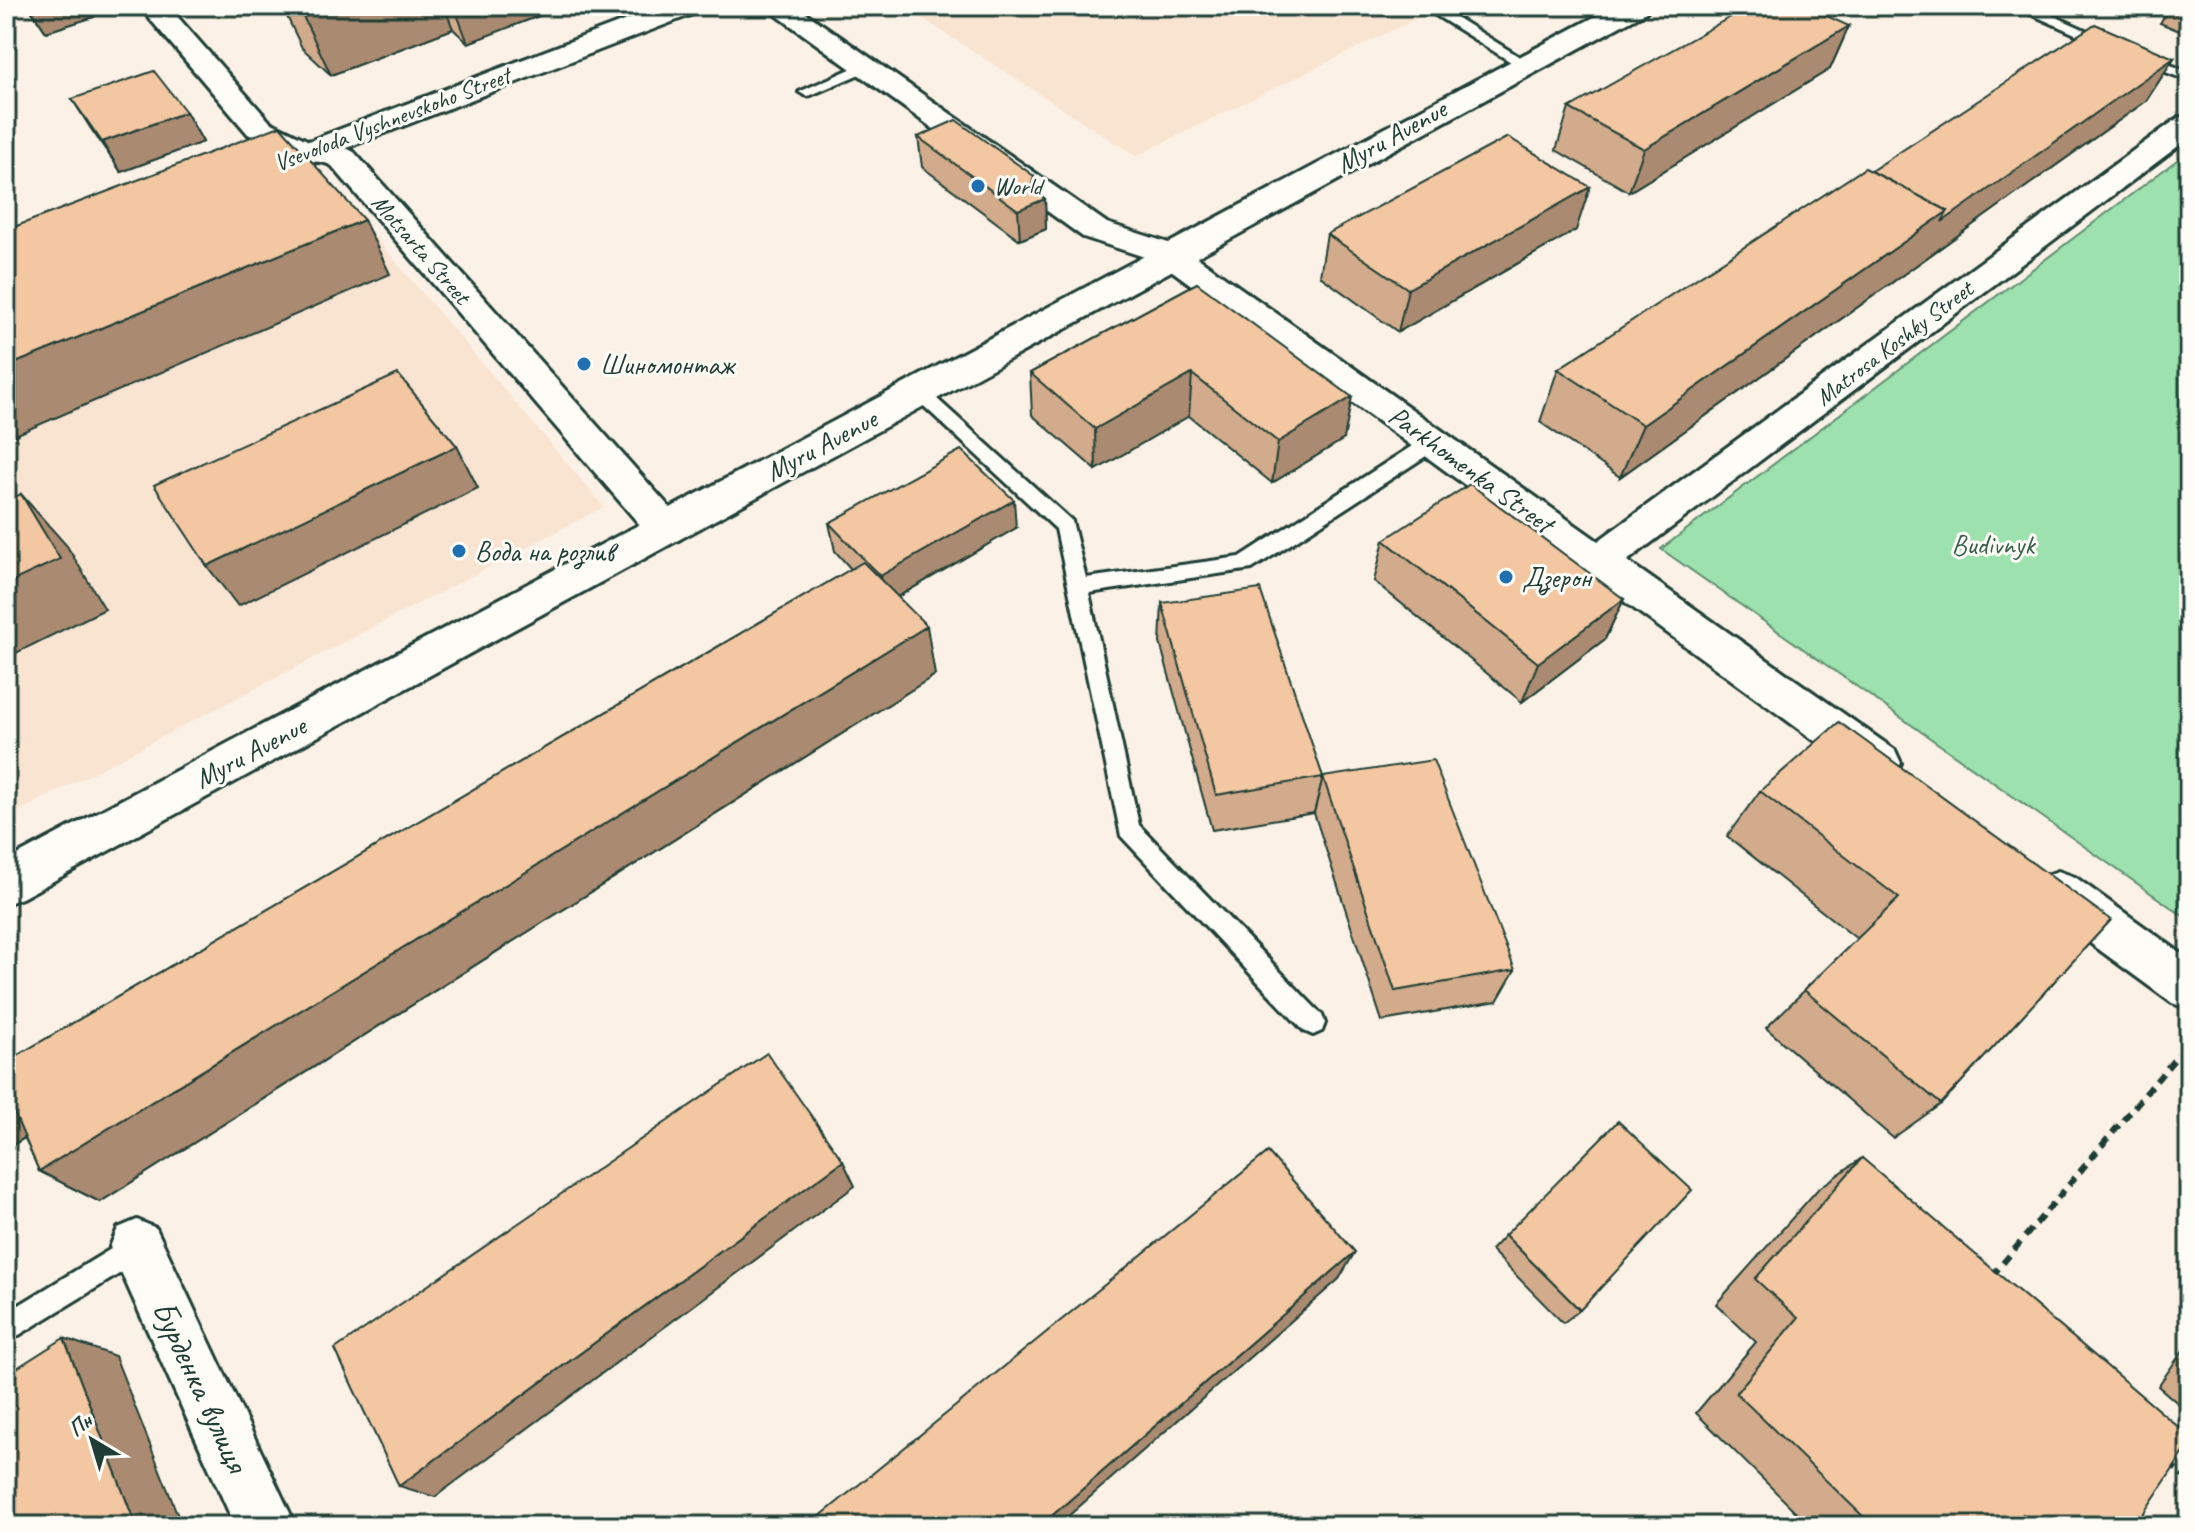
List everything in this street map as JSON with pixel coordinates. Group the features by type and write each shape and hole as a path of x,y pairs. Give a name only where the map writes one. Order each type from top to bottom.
{"street":[{"name":"Motsarta Street","path":"153,6 259,128 307,152 328,151 343,159 666,529"},
{"name":"Vsevoloda Vyshnevskoho Street","path":"264,168 688,6"},
{"name":"Parkhomenka Street","path":"778,6 1095,230 1172,255 1907,783"},
{"name":"Myru Avenue","path":"6,884 1636,6"},
{"name":"Matrosa Koshky Street","path":"1599,561 2189,124"},
{"path":"2035,876 2189,987"},
{"name":"Бурденка вулиця","path":"137,1247 266,1526"}],"lane":[{"path":"1428,6 1524,64"},
{"path":"2020,6 2189,77"},
{"path":"806,92 864,67"},
{"path":"919,392 1065,526 1129,829 1313,1023"},
{"path":"1078,587 1245,564 1433,442"},
{"path":"6,1329 137,1247"}],"path":[{"path":"1988,1281 2189,1042"},
{"path":"2166,1460 2189,1481"}],"shaded area":[{"path":"903,6 1442,6 1136,156"},
{"path":"314,165 604,507 6,818 6,281"}],"green space":[{"name":"Budivnyk","path":"2189,151 2189,920 1661,549"}],"building":[{"path":"1750,6 1805,6 1849,26 1644,149 1569,108"},
{"path":"2095,24 2174,58 1942,222 1948,211 1871,171"},
{"path":"154,71 186,112 102,142 72,99"},
{"path":"956,120 1034,176 1031,188 1045,199 1018,210 918,137"},
{"path":"280,126 364,220 6,367 6,230"},
{"path":"1508,137 1590,187 1408,289 1327,234"},
{"path":"1865,168 1948,211 1643,425 1558,369"},
{"path":"1197,283 1352,397 1278,442 1192,374 1095,429 1030,373"},
{"path":"398,374 457,446 207,566 154,485"},
{"path":"961,450 1014,500 880,576 829,523"},
{"path":"1470,484 1624,599 1538,663 1384,540"},
{"path":"21,494 60,559 6,584 6,501"},
{"path":"863,562 927,626 39,1171 6,1094 6,1062"},
{"path":"1260,589 1323,777 1216,795 1162,603"},
{"path":"1839,722 2111,920 1941,1104 1804,990 1899,898 1760,791"},
{"path":"1433,760 1515,970 1395,991 1323,777"},
{"path":"767,1053 843,1161 399,1486 335,1349"},
{"path":"1618,1121 1692,1190 1580,1310 1505,1235"},
{"path":"1268,1152 1355,1252 1040,1526 808,1526"},
{"path":"1862,1158 2189,1436 2189,1445 2135,1526 2036,1526 2023,1514 2014,1526 1873,1526 1736,1393 1798,1318 1755,1279"},
{"path":"64,1338 136,1526 6,1526 6,1375"}],"place":[{"name":"World","path":"978,186"},
{"name":"Шиномонтаж","path":"584,364"},
{"name":"Вода на розлив","path":"459,551"},
{"name":"Дзерон","path":"1506,577"}]}
